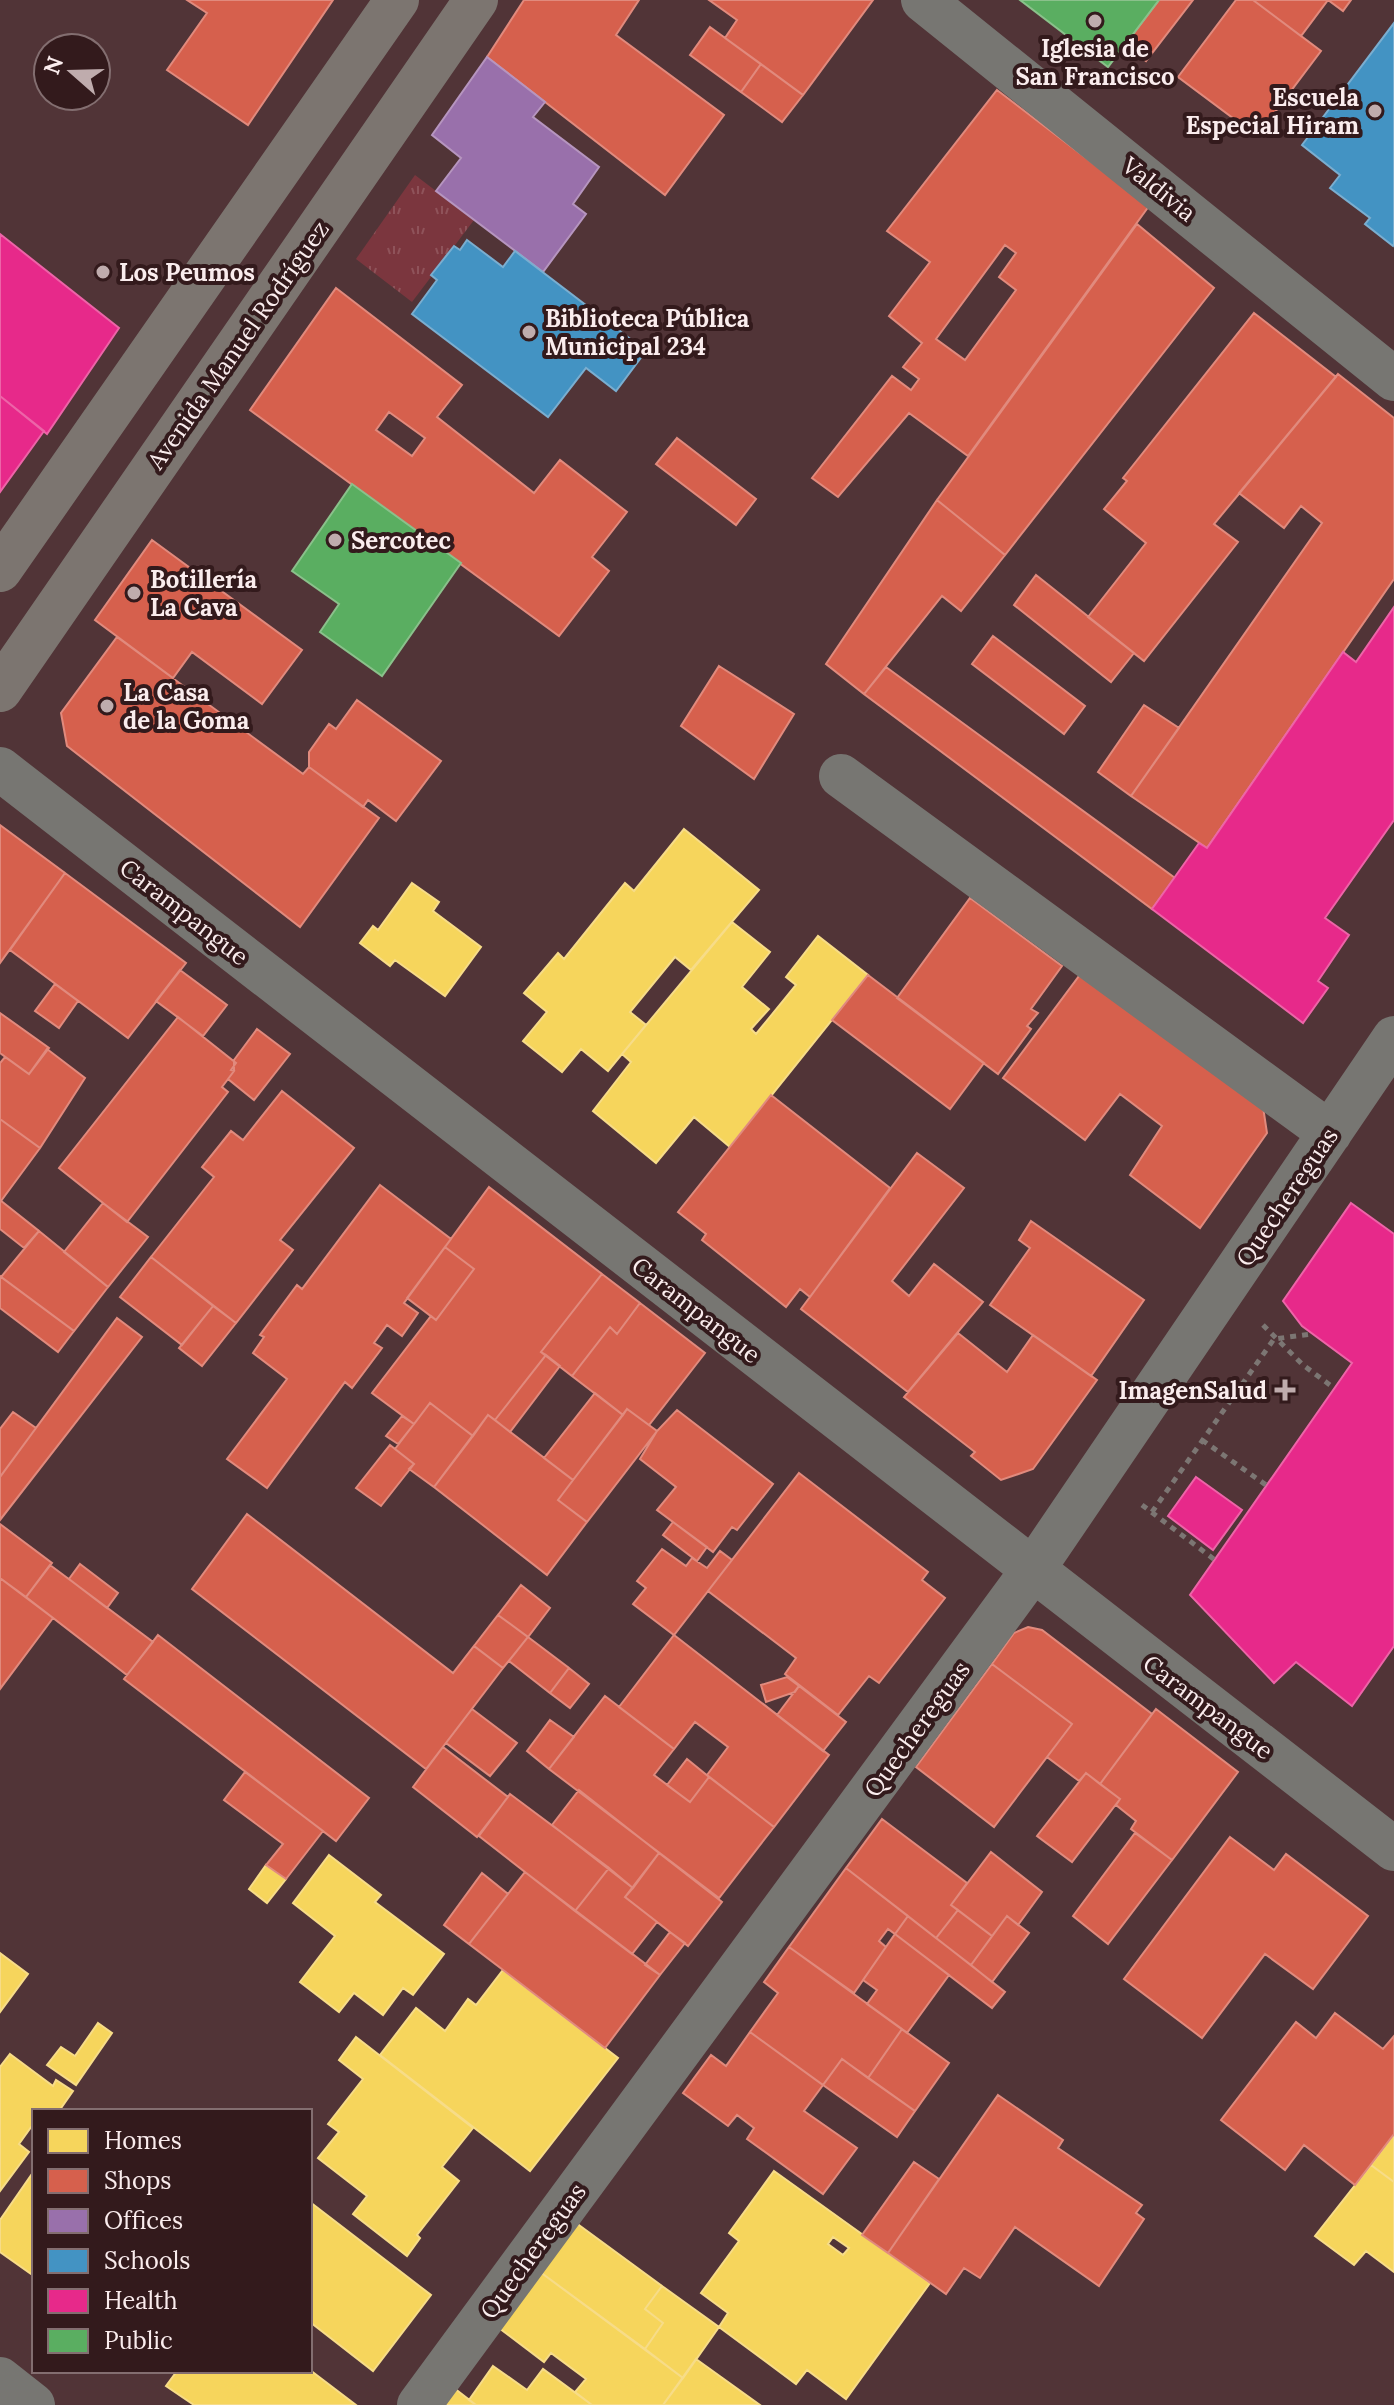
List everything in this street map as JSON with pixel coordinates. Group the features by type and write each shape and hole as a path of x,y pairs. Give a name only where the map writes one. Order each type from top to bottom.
{"main road":[{"path":"0,570 397,0"},
{"name":"Avenida Manuel Rodríguez","path":"0,690 476,0"}],"street":[{"name":"Valdivia","path":"923,0 950,41 1394,379"},
{"name":"Carampangue","path":"0,769 1394,1849"},
{"path":"841,776 1330,1133"},
{"name":"Quechereguas","path":"419,2405 1032,1571 1394,1038"},
{"path":"0,2379 33,2405"}],"path":[{"path":"1240,1266 1241,1297 1274,1339 1334,1388"},
{"path":"1152,1512 1274,1339 1311,1334"},
{"path":"1202,1440 1266,1485"},
{"path":"1101,1472 1215,1560"}],"green space":[{"path":"415,175 474,220 412,302 356,259"}],"building: Homes":[{"path":"684,829 759,890 691,970 675,957 630,1012 646,1025 608,1071 581,1049 562,1072 523,1041 547,1012 524,993 558,953 564,959 625,883 634,891"},
{"path":"412,883 439,902 433,911 481,947 445,996 395,960 390,966 360,943 373,926 378,930"},
{"path":"732,922 770,952 742,987 769,1009 751,1029 756,1034 796,985 786,977 818,936 868,975 730,1147 694,1117 656,1163 593,1111 631,1062 622,1054"},
{"path":"329,1855 381,1895 375,1902 444,1954 413,1995 403,1988 383,2015 354,1993 339,2012 300,1982 335,1936 293,1903"},
{"path":"266,1865 286,1879 267,1903 249,1889"},
{"path":"0,1953 28,1974 0,2012"},
{"path":"503,1970 618,2058 530,2171 380,2055 416,2008 445,2031 468,1999 476,2005"},
{"path":"98,2023 112,2033 76,2085 47,2065 61,2047 75,2056"},
{"path":"356,2037 473,2128 442,2167 459,2181 417,2235 420,2238 407,2256 353,2214 367,2196 318,2158 339,2132 328,2124 363,2079 339,2060"},
{"path":"10,2054 53,2086 56,2080 73,2091 60,2109 32,2109 32,2126 19,2144 29,2152 0,2191 0,2067"},
{"path":"1394,2134 1394,2182 1371,2165"},
{"path":"1371,2165 1394,2182 1394,2272 1366,2251 1354,2265 1315,2236"},
{"path":"774,2171 930,2283 846,2399 807,2370 796,2384 719,2327 728,2313 701,2293 739,2241 729,2233","holes":["833,2237 849,2248 843,2255 828,2244"]},
{"path":"32,2174 32,2275 0,2252 0,2220"},
{"path":"312,2204 431,2295 373,2371 312,2324"},
{"path":"568,2217 662,2286 645,2309 663,2323 645,2349 532,2266"},
{"path":"532,2266 683,2378 663,2405 592,2405 575,2392 586,2379 551,2353 544,2362 491,2322"},
{"path":"662,2286 719,2327 683,2378 645,2349 663,2323 645,2309"},
{"path":"696,2359 760,2405 663,2405"},
{"path":"493,2366 527,2390 543,2369 592,2405 476,2405 469,2400"},
{"path":"312,2372 356,2405 194,2405 166,2386 176,2373"},
{"path":"454,2388 476,2405 441,2405"}],"building: Shops":[{"path":"187,0 333,0 248,125 167,70 207,13"},
{"path":"524,0 639,0 616,35 724,115 665,195 487,57"},
{"path":"709,0 873,0 803,95 725,38 737,20"},
{"path":"1159,0 1193,0 1146,61 1125,45"},
{"path":"1236,0 1253,0 1321,51 1257,136 1178,77"},
{"path":"1253,0 1328,0 1301,36"},
{"path":"1328,0 1351,0 1343,11"},
{"path":"710,27 761,64 741,92 690,55"},
{"path":"761,64 803,95 782,122 741,92"},
{"path":"997,90 1149,206 968,456 909,413 838,497 812,478 892,376 911,390 919,379 903,367 922,343 889,316 930,262 887,231","holes":["1005,245 1016,253 999,277 1016,290 965,360 936,339"]},
{"path":"1137,224 1214,288 1005,555 937,500"},
{"path":"336,288 462,385 437,417 534,493 560,460 627,512 592,557 609,571 559,636 250,410","holes":["389,412 425,438 412,456 376,430"]},
{"path":"1254,313 1336,377 1214,524 1238,542 1144,661 1088,617 1146,543 1104,509 1127,481 1123,478"},
{"path":"1338,374 1394,418 1394,579 1207,848 1131,796 1322,523 1301,506 1284,528 1239,493"},
{"path":"677,438 756,499 736,525 656,464"},
{"path":"937,500 1005,555 961,611 942,596 864,694 826,664"},
{"path":"152,540 302,650 262,704 192,652 173,678 95,620"},
{"path":"1036,575 1134,653 1111,682 1014,605"},
{"path":"993,636 1085,706 1064,734 972,664"},
{"path":"117,637 303,774 309,767 379,818 300,927 67,746 61,713"},
{"path":"719,666 794,714 754,779 681,726"},
{"path":"886,667 1175,878 1152,909 864,694"},
{"path":"357,700 441,761 396,821 368,800 363,807 309,767 309,752 329,724 336,729"},
{"path":"1144,705 1179,728 1131,796 1098,772"},
{"path":"0,825 65,873 0,963"},
{"path":"65,873 186,963 128,1038 10,950"},
{"path":"970,898 1062,966 1031,1009 1038,1013 1027,1026 1031,1029 998,1074 897,998"},
{"path":"1085,968 1262,1100 1267,1133 1200,1228 1130,1175 1162,1126 1120,1094 1085,1140 1003,1078"},
{"path":"180,970 227,1005 203,1036 156,1001"},
{"path":"868,975 984,1063 950,1109 832,1020"},
{"path":"55,984 78,1001 59,1028 35,1011"},
{"path":"0,1013 49,1048 29,1074 0,1053"},
{"path":"178,1017 236,1063 222,1087 228,1092 127,1222 59,1168"},
{"path":"257,1029 290,1054 254,1100 228,1079 234,1071 234,1060"},
{"path":"47,1049 85,1078 40,1148 0,1119 0,1063 5,1057 29,1074"},
{"path":"282,1091 354,1148 280,1240 293,1250 236,1323 151,1257 214,1177 202,1167 231,1131 243,1140"},
{"path":"771,1095 890,1188 810,1297 800,1289 786,1307 702,1240 706,1234 678,1212"},
{"path":"0,1119 40,1148 1,1201 0,1200"},
{"path":"917,1153 964,1188 892,1281 909,1296 934,1264 983,1302 908,1392 801,1309"},
{"path":"380,1185 451,1239 404,1303 418,1313 402,1336 387,1325 374,1343 382,1348 352,1388 345,1382 267,1488 227,1459 287,1379 253,1353 264,1337 260,1335 297,1285 302,1289"},
{"path":"489,1187 602,1274 541,1352 546,1355 495,1420 488,1415 473,1436 430,1403 414,1424 372,1393 431,1316 436,1320 474,1269 445,1247"},
{"path":"0,1200 39,1231 24,1248 0,1229"},
{"path":"103,1203 148,1237 108,1287 64,1252"},
{"path":"1031,1221 1144,1300 1091,1376 990,1305 1030,1248 1019,1240"},
{"path":"39,1231 108,1287 74,1331 1,1277"},
{"path":"445,1247 474,1269 436,1320 407,1298"},
{"path":"151,1257 213,1306 182,1345 120,1297"},
{"path":"602,1274 640,1303 617,1334 610,1327 572,1376 541,1352"},
{"path":"0,1276 74,1331 58,1352 0,1308"},
{"path":"640,1303 705,1353 649,1425 627,1409 623,1415 572,1376 610,1327 617,1334"},
{"path":"213,1306 236,1323 202,1366 179,1348"},
{"path":"117,1318 142,1337 0,1520 0,1477"},
{"path":"958,1333 1007,1372 1033,1335 1097,1380 1033,1469 1001,1480 971,1456 975,1452 904,1397"},
{"path":"546,1355 560,1366 510,1432 495,1420"},
{"path":"595,1393 623,1415 573,1480 544,1458"},
{"path":"430,1403 473,1436 434,1487 409,1469 414,1464 395,1449"},
{"path":"627,1409 657,1431 587,1522 558,1500"},
{"path":"677,1410 773,1484 737,1530 732,1527 713,1552 657,1510 676,1487 640,1459 657,1431"},
{"path":"13,1412 36,1428 0,1477 0,1429"},
{"path":"488,1415 573,1480 558,1500 587,1522 547,1575 434,1487"},
{"path":"402,1416 414,1424 398,1444 386,1436"},
{"path":"390,1445 414,1464 381,1506 356,1488"},
{"path":"799,1473 928,1572 922,1580 945,1598 879,1683 869,1676 838,1715 785,1674 796,1658 708,1591"},
{"path":"247,1514 453,1673 474,1646 503,1668 426,1769 192,1589"},
{"path":"673,1522 707,1547 697,1561 663,1535"},
{"path":"0,1524 52,1563 26,1597 0,1578"},
{"path":"662,1549 686,1566 692,1558 707,1568 720,1551 732,1560 674,1635 633,1604 646,1588 637,1581"},
{"path":"80,1564 118,1593 107,1608 69,1579"},
{"path":"50,1565 153,1642 127,1675 26,1597"},
{"path":"0,1578 53,1618 0,1689"},
{"path":"521,1585 550,1608 528,1637 498,1615"},
{"path":"498,1615 528,1637 503,1668 474,1646"},
{"path":"1028,1627 1042,1630 1152,1714 1100,1784 1086,1773 1079,1781 1047,1757 1072,1724 992,1664 1014,1633"},
{"path":"158,1635 369,1798 336,1841 124,1679"},
{"path":"674,1635 829,1755 774,1827 707,1775 728,1747 695,1722 674,1749 619,1707"},
{"path":"528,1637 569,1668 550,1693 509,1661"},
{"path":"992,1664 1072,1724 994,1827 916,1767"},
{"path":"569,1668 589,1684 570,1708 550,1693"},
{"path":"787,1677 799,1686 795,1692 766,1702 761,1685"},
{"path":"799,1686 846,1722 823,1751 777,1715"},
{"path":"605,1696 674,1749 654,1775 690,1802 709,1777 774,1827 719,1898 549,1769"},
{"path":"472,1709 517,1743 490,1776 446,1743"},
{"path":"1156,1709 1238,1772 1172,1860 1131,1829 1136,1821 1116,1805 1120,1799 1100,1784"},
{"path":"550,1720 574,1737 549,1769 527,1751"},
{"path":"443,1747 508,1797 477,1837 413,1787"},
{"path":"687,1759 709,1777 690,1802 667,1785"},
{"path":"245,1772 323,1831 286,1879 266,1865 283,1844 224,1800"},
{"path":"1086,1773 1120,1799 1072,1862 1037,1836"},
{"path":"579,1790 659,1853 633,1888 552,1825"},
{"path":"510,1794 609,1868 575,1911 479,1836"},
{"path":"882,1819 967,1883 951,1905 958,1910 936,1938 846,1868"},
{"path":"1135,1833 1172,1860 1108,1944 1073,1916"},
{"path":"1230,1837 1274,1870 1286,1854 1368,1916 1313,1989 1265,1954 1202,2038 1124,1979"},
{"path":"991,1852 1042,1892 1018,1925 1007,1916 992,1936 951,1905"},
{"path":"659,1853 722,1902 688,1946 625,1897"},
{"path":"609,1868 633,1888 625,1897 657,1922 632,1954 575,1911"},
{"path":"846,1868 908,1916 895,1934 888,1929 879,1941 886,1947 854,1993 789,1947"},
{"path":"525,1872 660,1975 605,2048 469,1944"},
{"path":"482,1873 508,1894 469,1944 444,1925"},
{"path":"958,1910 992,1936 971,1965 936,1938"},
{"path":"908,1916 1005,1992 992,2008 895,1934"},
{"path":"1007,1916 1029,1933 992,1982 971,1965"},
{"path":"670,1932 685,1943 660,1975 645,1965"},
{"path":"895,1934 949,1975 907,2033 867,2004 877,1990 863,1980"},
{"path":"789,1947 902,2029 868,2078 842,2059 823,2085 750,2032 778,1993 764,1982"},
{"path":"1335,2013 1383,2049 1394,2036 1394,2134 1355,2185 1304,2145 1285,2170 1221,2120 1296,2022 1316,2038"},
{"path":"902,2029 949,2063 915,2111 868,2078"},
{"path":"750,2032 823,2085 804,2111 857,2148 823,2194 747,2139 754,2128 737,2115 728,2126 683,2093 711,2055 726,2066"},
{"path":"842,2059 915,2111 897,2137 823,2085"},
{"path":"998,2095 1063,2140 1058,2148 1142,2205 1136,2213 1144,2219 1099,2286 1015,2227 980,2278 964,2268 946,2294 888,2253"},
{"path":"914,2162 939,2179 888,2253 862,2235"}],"building: Offices":[{"path":"487,57 545,102 533,117 599,167 573,204 586,214 543,272 436,191 461,158 432,135"}],"building: Schools":[{"path":"1394,23 1393,246 1365,224 1370,218 1330,188 1340,175 1302,145"},
{"name":"Biblioteca Pública Municipal 234","path":"467,240 503,267 515,251 646,351 616,391 586,368 548,417 412,314 437,280 431,275 454,246 460,250"}],"building: Health":[{"path":"0,234 119,328 47,434 0,396"},
{"path":"0,396 44,431 0,492"},
{"path":"1394,607 1394,820 1325,918 1349,935 1318,981 1328,988 1303,1023 1152,909 1199,843 1207,848 1343,652 1356,662"},
{"path":"1351,1203 1394,1234 1394,1646 1352,1706 1296,1662 1274,1683 1190,1595 1352,1363 1302,1326 1283,1301"},
{"path":"1196,1477 1242,1510 1213,1550 1168,1516"}],"building: Public":[{"name":"Iglesia de San Francisco","path":"1020,0 1159,0 1108,67"},
{"path":"352,484 461,563 382,676 320,632 339,604 292,571"}],"place":[{"name":"Iglesia de San Francisco","path":"1095,21"},
{"name":"Escuela Especial Hiram","path":"1375,111"},
{"name":"Los Peumos","path":"103,272"},
{"name":"Biblioteca Pública Municipal 234","path":"529,332"},
{"name":"Sercotec","path":"335,540"},
{"name":"Botillería La Cava","path":"134,593"},
{"name":"La Casa de la Goma","path":"107,706"},
{"name":"ImagenSalud","path":"1285,1390"}]}
